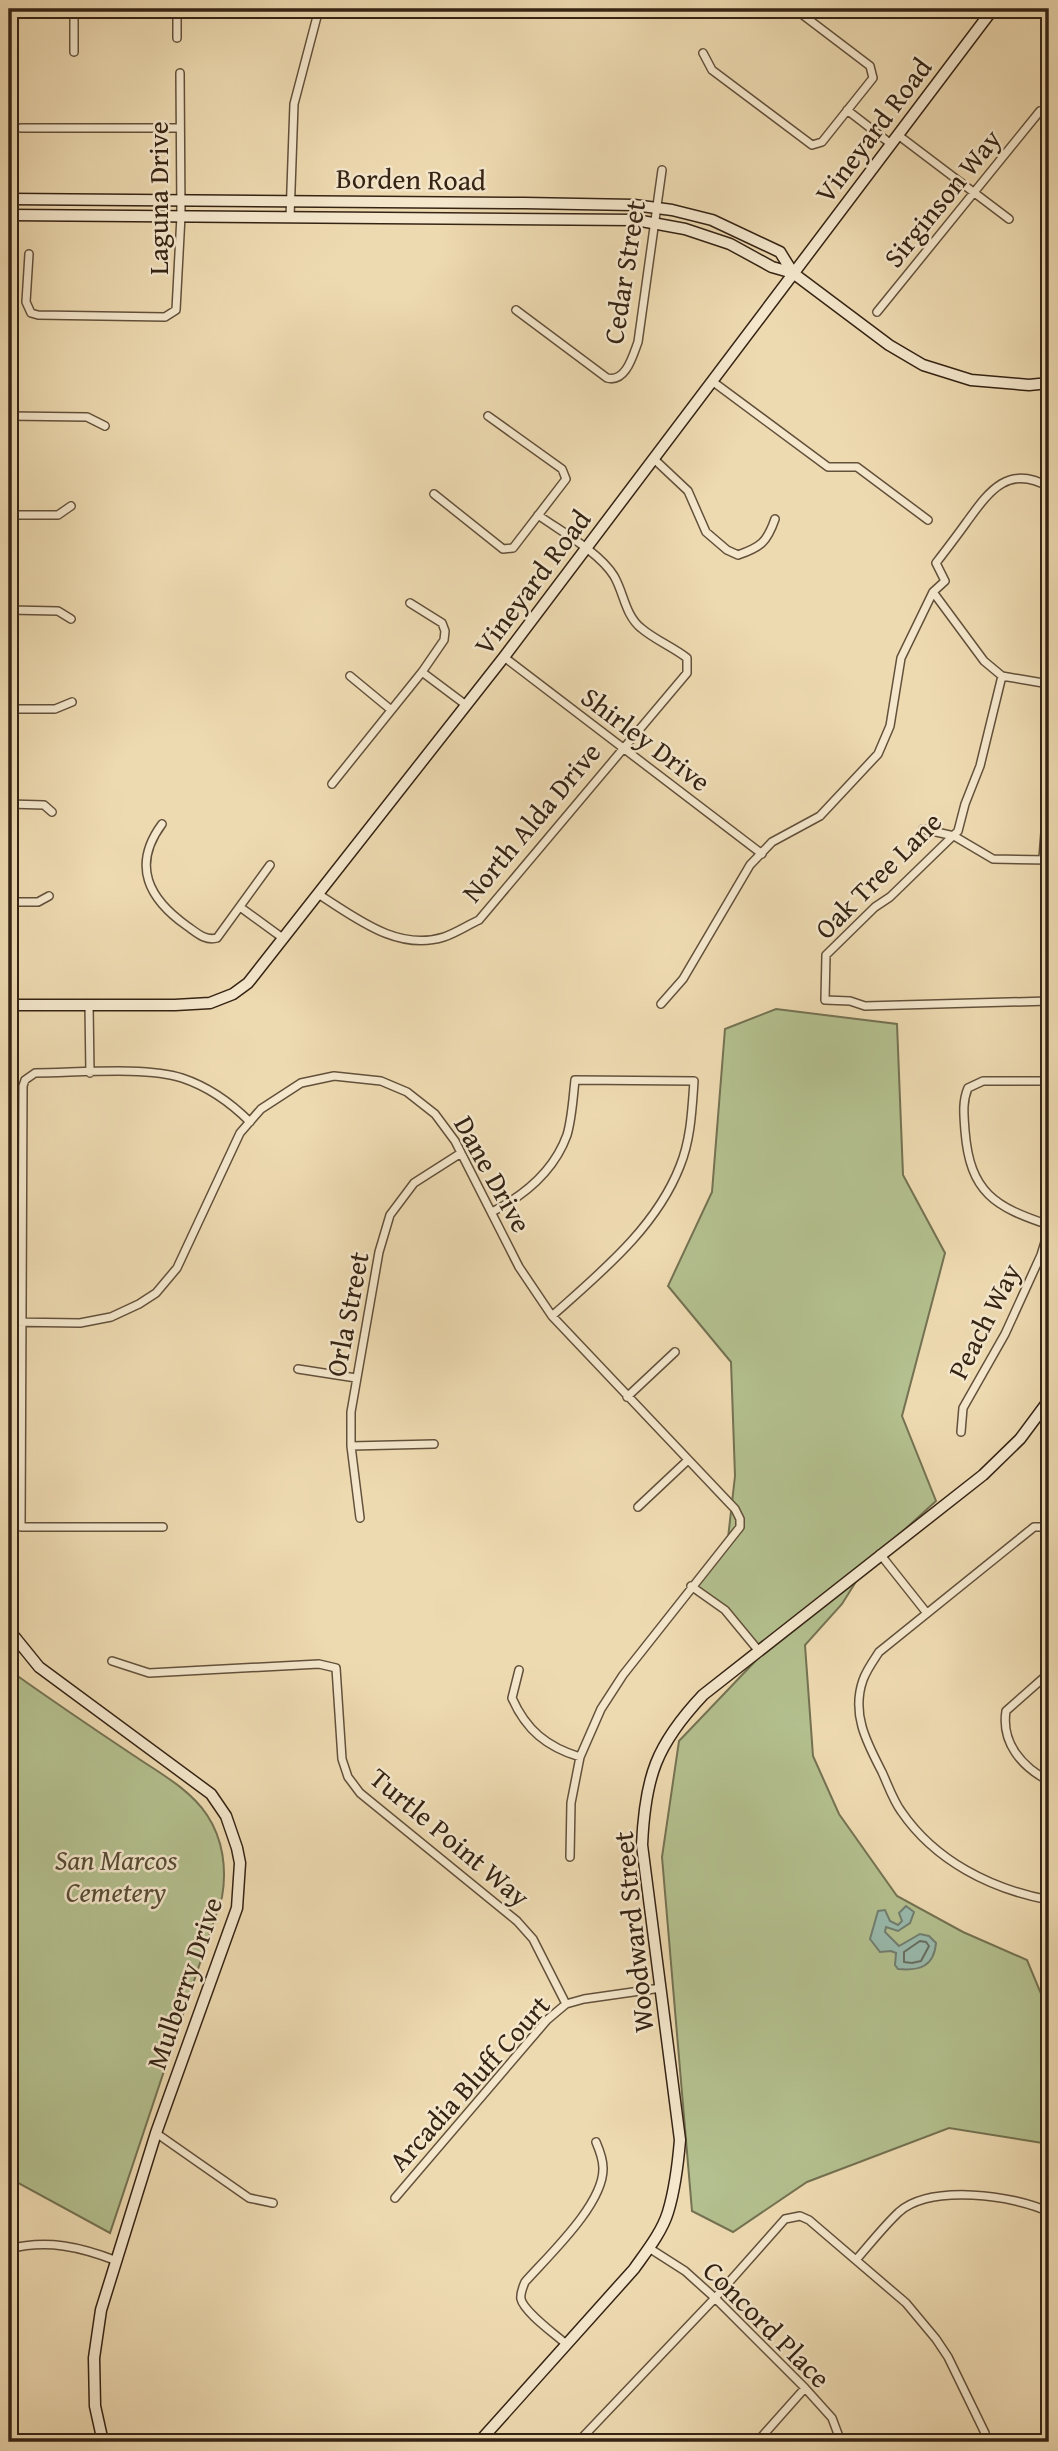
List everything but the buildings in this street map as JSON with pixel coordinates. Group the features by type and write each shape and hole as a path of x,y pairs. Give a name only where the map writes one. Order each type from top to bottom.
{"main road":[{"name":"Vineyard Road","path":"9,1005 210,1003 233,994 248,983 504,657 993,9"},
{"name":"Borden Road","path":"9,199 181,199 657,208 712,220 760,241 780,252 793,273"},
{"name":"Borden Road","path":"9,215 655,222 730,244 772,267 793,273 889,345 923,365 971,380 1029,385 1049,383"},
{"name":"Woodward Street","path":"479,2442 634,2269 668,2214 680,2140 642,1846 643,1804 649,1780 668,1736 678,1721 703,1695 984,1475 1020,1439 1049,1400"},
{"name":"Mulberry Drive","path":"9,1630 39,1667 211,1794 226,1816 240,1863 237,1908 156,2133 101,2310 94,2358 95,2406 103,2442"}],"street":[{"path":"9,54 10,9"},
{"path":"74,9 74,52"},
{"path":"177,9 177,38"},
{"path":"290,217 294,104 319,9"},
{"path":"703,53 712,70 811,145 822,142 873,78 873,71 870,65 795,9"},
{"name":"Laguna Drive","path":"29,254 26,302 31,313 165,317 176,310 181,216 180,73"},
{"path":"847,110 975,193 1009,219"},
{"name":"Sirginson Way","path":"877,312 1040,111"},
{"path":"21,128 180,128"},
{"name":"Cedar Street","path":"516,310 607,378 619,378 632,359 638,341 662,170"},
{"path":"712,381 828,467 857,467 928,520"},
{"path":"9,416 87,417 105,426"},
{"path":"435,494 503,549 513,548 566,479 562,468 488,416"},
{"path":"654,459 688,491 706,531 727,550 737,555 754,550 768,537 775,519"},
{"path":"661,1004 683,979 750,865 772,842 820,816 878,754 890,726 901,658 933,592 945,581 936,563 989,492 1011,479 1039,481 1049,487"},
{"path":"9,515 58,515 71,506"},
{"path":"538,515 586,549"},
{"name":"North Alda Drive","path":"318,894 383,933 396,937 427,940 444,937 479,920 687,673 687,658 641,628 630,615 615,578 605,564 586,549"},
{"path":"933,592 984,661 1002,676 1049,684"},
{"path":"332,784 422,672 444,640 442,623 410,603"},
{"path":"9,611 58,611 71,619"},
{"name":"Shirley Drive","path":"504,657 762,854"},
{"path":"422,672 466,705"},
{"path":"350,676 390,709"},
{"name":"Oak Tree Lane","path":"1002,676 980,766 954,836 826,955 825,1000 850,1000 865,1006 1049,1001"},
{"path":"9,709 55,709 72,702"},
{"path":"923,829 954,836 993,859 1046,859 1049,780"},
{"path":"9,804 44,805 52,812"},
{"path":"162,824 152,838 146,858 150,888 166,912 203,937 217,937 270,865"},
{"path":"9,902 38,902 49,896"},
{"path":"240,907 284,939"},
{"path":"89,1005 90,1073"},
{"path":"163,1527 21,1527 23,1086 25,1080 35,1073 153,1073 182,1078 217,1093 250,1122"},
{"name":"Dane Drive","path":"9,1322 80,1323 111,1317 156,1293 177,1268 240,1133 261,1109 301,1083 334,1076 381,1081 407,1092 435,1114 455,1141 519,1267 552,1316 735,1509 740,1519 740,1527 691,1586"},
{"path":"492,1212 534,1186 549,1167 567,1135 575,1080 694,1081 691,1124 681,1163 669,1192 607,1268 552,1316"},
{"path":"1049,1081 984,1081 968,1088 963,1099 967,1154 978,1182 990,1198 1049,1227"},
{"name":"Orla Street","path":"360,1518 351,1446 351,1412 379,1252 390,1215 414,1183 461,1153"},
{"name":"Peach Way","path":"961,1432 963,1408 1005,1334 1041,1255 1049,1227"},
{"path":"627,1398 675,1352"},
{"path":"298,1369 356,1378"},
{"path":"351,1446 434,1444"},
{"path":"638,1507 688,1460"},
{"path":"1049,1527 1034,1527 878,1652 863,1680 859,1714 863,1734 900,1810 941,1853 987,1882 1020,1895 1049,1900"},
{"path":"880,1554 926,1612"},
{"path":"570,1857 570,1803 580,1757 601,1709 623,1675 691,1586 725,1610 758,1650"},
{"name":"Turtle Point Way","path":"112,1661 149,1673 320,1664 336,1668 342,1759 348,1777 360,1793 517,1921 533,1939 566,2004"},
{"path":"519,1670 512,1698 527,1726 560,1751 580,1757"},
{"path":"1049,1673 1006,1711 1004,1725 1011,1748 1022,1762 1049,1781"},
{"name":"Arcadia Bluff Court","path":"396,2198 547,2020 566,2004 661,1988"},
{"path":"156,2133 249,2198 273,2203"},
{"path":"566,2344 526,2308 521,2300 521,2292 525,2282 578,2223 596,2195 604,2168 596,2142"},
{"path":"856,2260 900,2211 916,2201 937,2195 1021,2202 1049,2212"},
{"path":"578,2442 715,2298 785,2218 800,2216 809,2220 906,2303 948,2357 985,2433"},
{"path":"9,2249 43,2243 69,2245 117,2261"},
{"name":"Concord Place","path":"649,2248 685,2271 805,2388 832,2418 841,2442"},
{"path":"757,2442 805,2388"}],"green space":[{"path":"776,1009 897,1024 903,1175 945,1253 902,1416 936,1501 867,1564 842,1604 805,1645 813,1756 839,1814 897,1896 963,1932 1027,1960 1044,2001 1049,2006 1049,2144 949,2128 807,2182 733,2232 692,2211 662,1857 679,1741 785,1630 758,1650 730,1616 692,1586 728,1538 735,1476 731,1362 668,1286 712,1192 725,1029"},
{"name":"San Marcos Cemetery","path":"9,1670 183,1789 207,1815 217,1834 222,1854 222,1897 110,2233 9,2178"}],"water":[{"path":"906,1906 914,1912 910,1923 898,1931 886,1927 885,1932 899,1946 920,1934 929,1936 936,1943 935,1951 924,1966 898,1969 895,1965 896,1953 880,1952 870,1939 878,1911 885,1910 890,1921 898,1925 902,1921 899,1913"}]}
